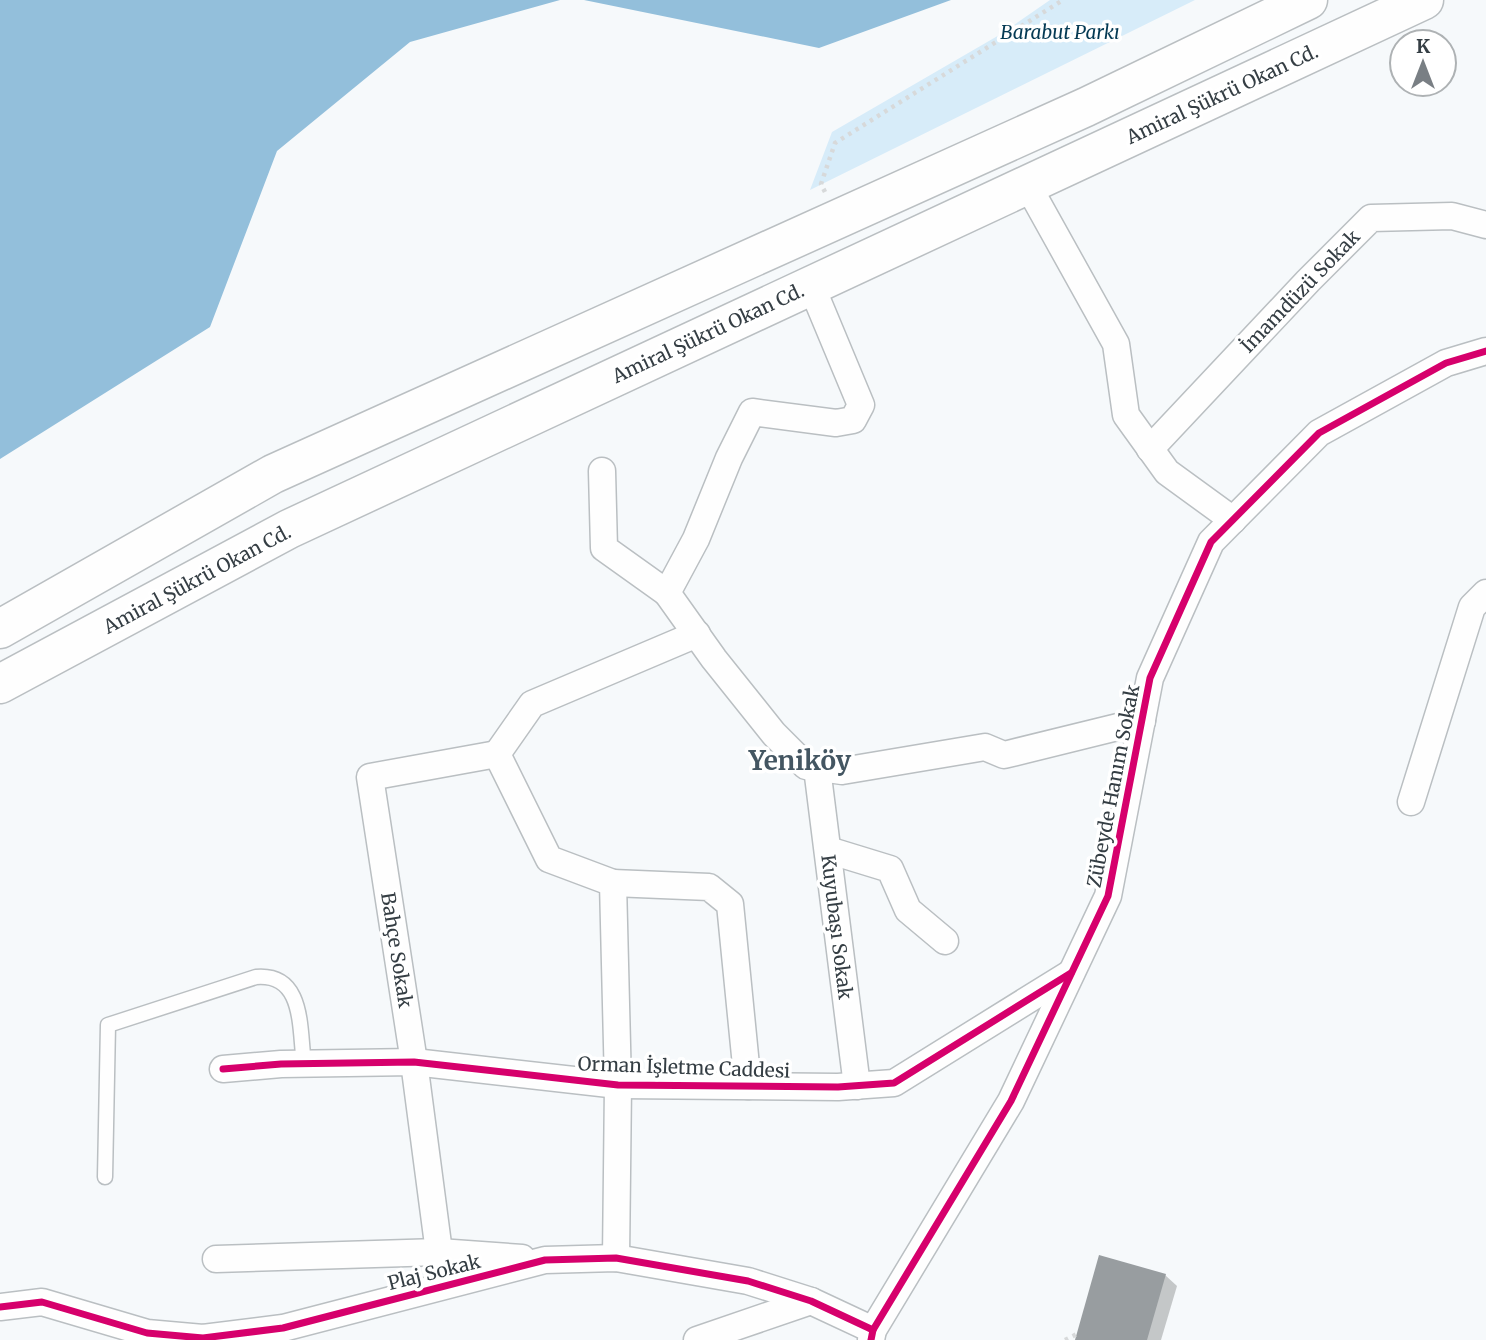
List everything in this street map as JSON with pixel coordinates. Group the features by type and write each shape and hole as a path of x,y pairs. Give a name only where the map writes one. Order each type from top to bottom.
{"main road":[{"path":"0,629 273,474 1086,107 1307,0"},
{"name":"Amiral Şükrü Okan Cd.","path":"0,684 289,529 1424,0"}],"street":[{"path":"1027,184 1116,344 1126,415 1167,472 1233,520"},
{"name":"İmamdüzü Sokak","path":"1150,449 1371,218 1452,216 1486,225"},
{"path":"667,593 696,539 729,458 752,412 836,424 853,420 861,405 811,285"},
{"name":"Zübeyde Hanım Sokak","path":"872,1335 1011,1101 1108,895 1150,678 1210,542 1320,433 1446,363 1486,351"},
{"path":"602,471 604,548 667,593 774,734 806,766 842,771 985,747 1004,755 1142,720"},
{"path":"1411,802 1472,607 1486,593"},
{"path":"697,634 532,704 497,754 549,859 613,883 709,887 730,904 748,1086"},
{"name":"Bahçe Sokak","path":"439,1252 414,1062 370,777 497,754"},
{"name":"Kuyubaşı Sokak","path":"817,768 857,1086"},
{"path":"828,850 890,869 908,910 945,941"},
{"path":"613,883 618,1085 615,1258"},
{"name":"Orman İşletme Caddesi","path":"223,1069 304,1063 414,1062 618,1085 838,1087 894,1083 1071,973"},
{"path":"216,1259 439,1252 545,1260"},
{"name":"Plaj Sokak","path":"0,1307 42,1302 147,1333 203,1338 283,1328 545,1260 615,1258 748,1282 811,1301 872,1335"},
{"path":"697,1340 811,1301"}],"lane":[{"path":"105,1177 108,1025 256,977 275,978 289,988 295,1001 304,1063"}],"path":[{"path":"836,220 821,184 835,143 1063,0"},
{"path":"1065,1340 1077,1334"}],"green space":[{"name":"Barabut Parkı","path":"1050,0 1195,0 810,190 832,132 1001,34"}],"water":[{"path":"0,0 560,0 410,42 277,151 210,327 0,459"},
{"path":"584,0 951,0 819,48"}],"building":[{"path":"1099,1255 1166,1274 1147,1340 1075,1340"}],"cycle path":[{"path":"871,1340 873,1330 1011,1101 1108,896 1150,678 1211,542 1319,433 1446,363 1486,351"},
{"path":"223,1069 281,1064 414,1062 618,1085 838,1087 894,1083 1071,973"},
{"path":"0,1307 42,1302 147,1333 203,1338 283,1328 545,1260 616,1258 748,1281 811,1301 873,1330"}],"district":[{"name":"Yeniköy","path":"800,760"}]}
